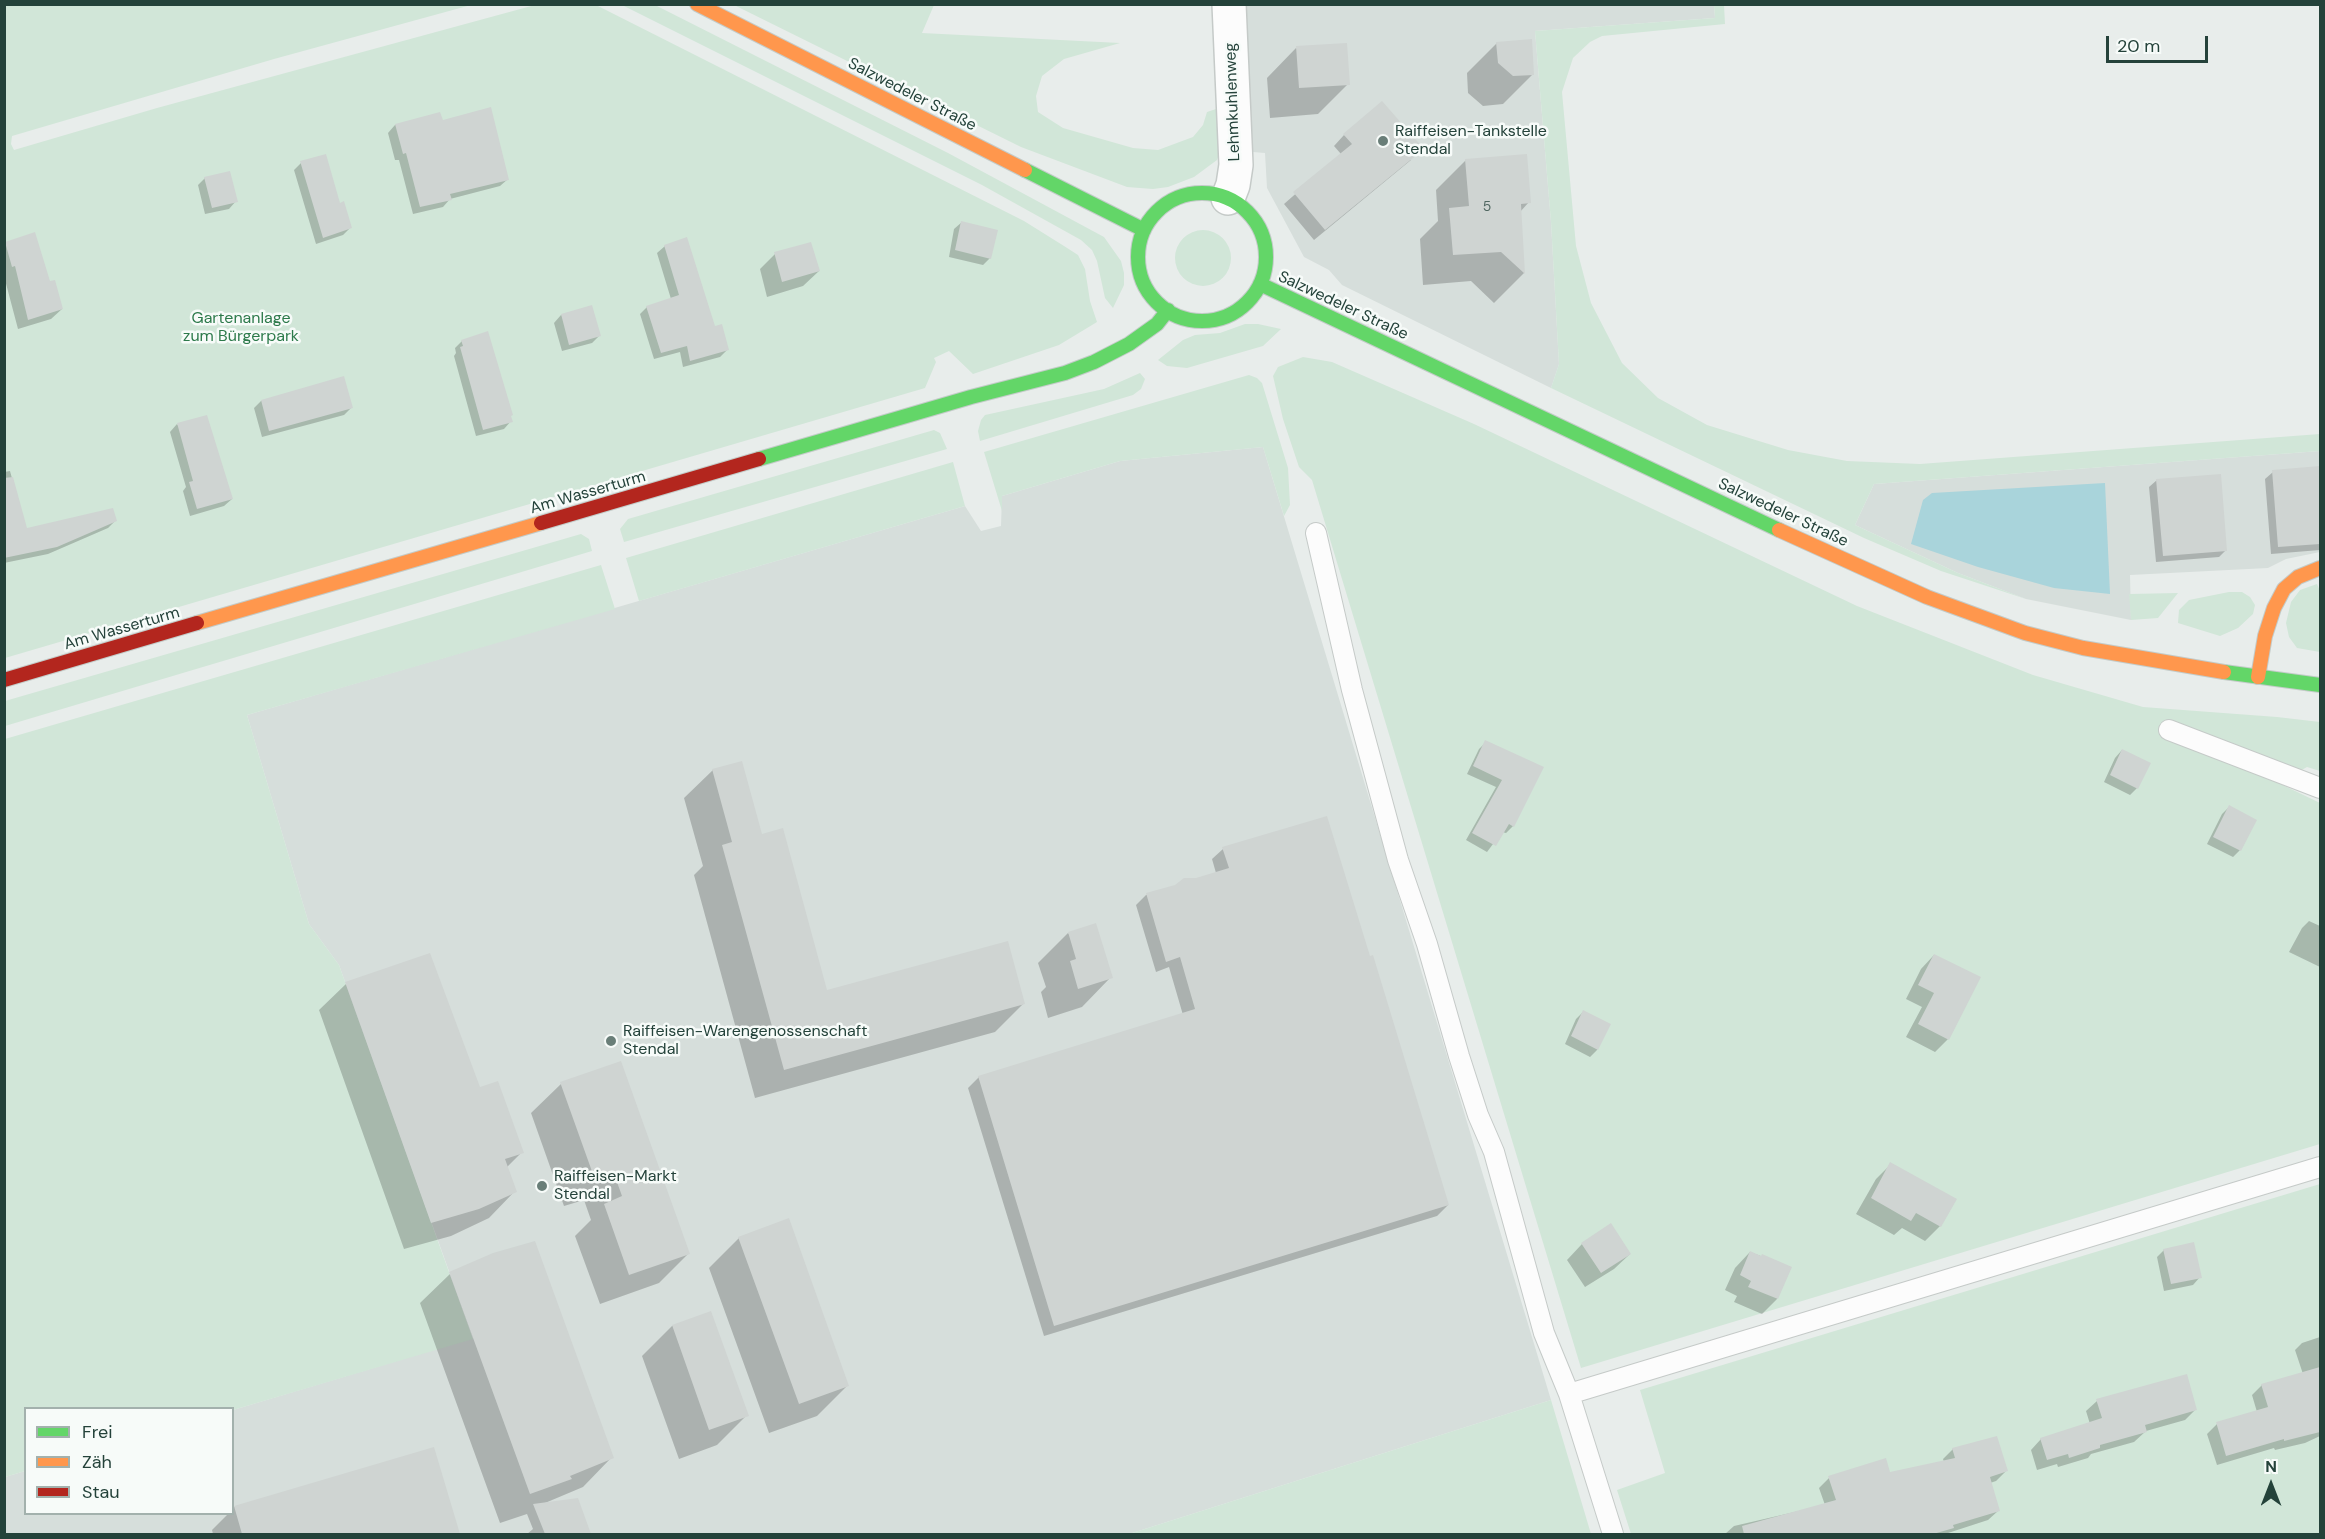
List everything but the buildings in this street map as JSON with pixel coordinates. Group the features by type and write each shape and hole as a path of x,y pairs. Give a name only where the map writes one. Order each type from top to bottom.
{"main road":[{"name":"Salzwedeler Straße","path":"698,4 1144,230"},
{"path":"1196,193 1228,198 1251,215 1259,228 1266,256 1265,270 1260,284 1252,297 1227,315 1212,320 1182,317 1156,301 1141,275 1138,260 1139,245 1144,230 1152,216 1179,197 1196,193"},
{"name":"Salzwedeler Straße","path":"1260,284 1824,551 1927,597 2025,633 2083,648 2184,666 2320,685"},
{"name":"Am Wasserturm","path":"4,680 971,397 1065,373 1094,362 1129,344 1157,324 1168,310"},
{"path":"2258,677 2265,636 2274,608 2284,589 2298,577 2320,568"}],"street":[{"name":"Lehmkuhlenweg","path":"1228,198 1236,165 1229,4"}],"lane":[{"path":"1316,533 1352,690 1398,860 1427,944 1478,1114 1494,1152 1544,1333 1569,1394 1613,1534"},
{"path":"2169,730 2320,788"},
{"path":"1569,1394 2320,1167"}],"shaded area":[{"path":"1243,5 1714,5 1715,18 1535,31 1551,222 1559,364 1551,388 1342,285 1329,270 1304,257 1267,188 1265,153 1253,152"},
{"path":"1263,447 1551,1400 1129,1534 5,1534 5,1477 24,1471 24,1515 234,1515 234,1410 473,1338 339,965 309,924 247,715 965,506 981,531 1001,526 1002,496 1120,461"},
{"path":"2320,451 2320,552 2286,559 2268,568 2130,575 2131,620 2026,599 1958,573 1855,525 1874,484"}],"green space":[{"name":"Gartenanlage zum Bürgerpark","path":"5,5 471,5 274,59 12,136 11,144 14,150 157,108 535,5 596,5 1024,221 1064,246 1078,255 1085,269 1090,301 1097,322 1059,345 973,374 949,351 934,358 936,362 925,388 5,658"},
{"path":"622,5 655,5 948,153 1104,237 1121,261 1124,273 1124,285 1113,308 1105,298 1097,261 1092,250 1081,240 982,185"},
{"path":"734,5 934,5 922,33 1120,43 1064,59 1042,76 1036,96 1038,112 1063,128 1133,148 1158,150 1193,137 1203,125 1207,112 1216,109 1222,113 1223,145 1217,160 1194,177 1168,187 1153,189 1127,187 1021,147"},
{"path":"1714,5 1724,5 1725,24 1602,36 1590,42 1573,58 1562,92 1576,246 1591,303 1622,363 1658,398 1707,425 1788,450 1847,461 1920,464 2320,434 2320,451 1874,484 1855,525 1958,573 2026,599 1941,571 1864,538 1551,388 1559,364 1551,222 1535,31 1715,18"},
{"path":"1198,230 1208,230 1223,238 1229,247 1231,258 1229,269 1223,278 1208,286 1198,286 1187,281 1180,274 1175,263 1175,253 1180,242 1187,235"},
{"path":"1245,324 1281,329 1263,346 1187,368 1167,366 1158,360 1183,340 1195,335 1220,333"},
{"path":"1303,357 1332,362 1474,424 1857,606 2033,675 2143,707 2320,722 2320,771 2307,767 2298,772 2208,749 2320,803 2320,1144 1581,1368 1312,480 1299,467 1283,419 1273,376 1278,367"},
{"path":"1140,373 1145,379 1141,389 1133,395 980,441 978,431 985,415 1104,389"},
{"path":"1249,375 1262,383 1288,468 1290,505 1284,516 1263,447 1120,461 1002,496 1002,511 984,452"},
{"path":"934,430 940,433 947,449 624,542 620,529 628,519"},
{"path":"953,462 965,506 639,601 626,558"},
{"path":"581,534 589,539 592,551 5,726 5,701"},
{"path":"601,565 615,609 247,715 309,924 339,965 473,1339 234,1410 234,1407 24,1407 24,1471 5,1477 5,739"},
{"path":"2317,584 2320,591 2320,652 2297,648 2289,637 2286,623 2291,602 2300,590"},
{"path":"2229,592 2242,592 2250,597 2255,605 2253,614 2238,628 2220,636 2178,623 2179,610 2189,600"},
{"path":"2178,593 2158,618 2131,620 2129,594"},
{"path":"2320,1184 2320,1534 1631,1534 1617,1490 1665,1473 1640,1390"},
{"path":"1551,1400 1591,1534 1129,1534"}],"water":[{"path":"2105,483 2110,594 2054,588 1978,567 1911,544 1923,500 1932,493"}],"traffic: fast":[{"path":"1025,170 1144,230"},
{"path":"1202,193 1226,198 1247,212 1261,233 1266,257 1261,281 1247,302 1226,316 1202,321 1178,316 1157,302 1143,281 1138,257 1143,233 1157,212 1178,198 1202,193"},
{"path":"1260,284 1779,530"},
{"path":"759,459 971,397 1065,373 1094,362 1129,344 1157,324 1168,310"},
{"path":"2224,672 2320,685"}],"traffic: slow":[{"path":"697,4 1025,170"},
{"path":"197,623 541,523"},
{"path":"1779,530 1927,597 2025,633 2083,648 2224,672"},
{"path":"2258,677 2265,636 2274,608 2284,589 2298,577 2320,568"}],"traffic: jam":[{"path":"541,523 759,459"},
{"path":"4,680 197,623"}],"place":[{"name":"Raiffeisen-Tankstelle Stendal","path":"1383,141"},
{"name":"Raiffeisen-Warengenossenschaft Stendal","path":"611,1041"},
{"name":"Raiffeisen-Markt Stendal","path":"542,1186"}]}
